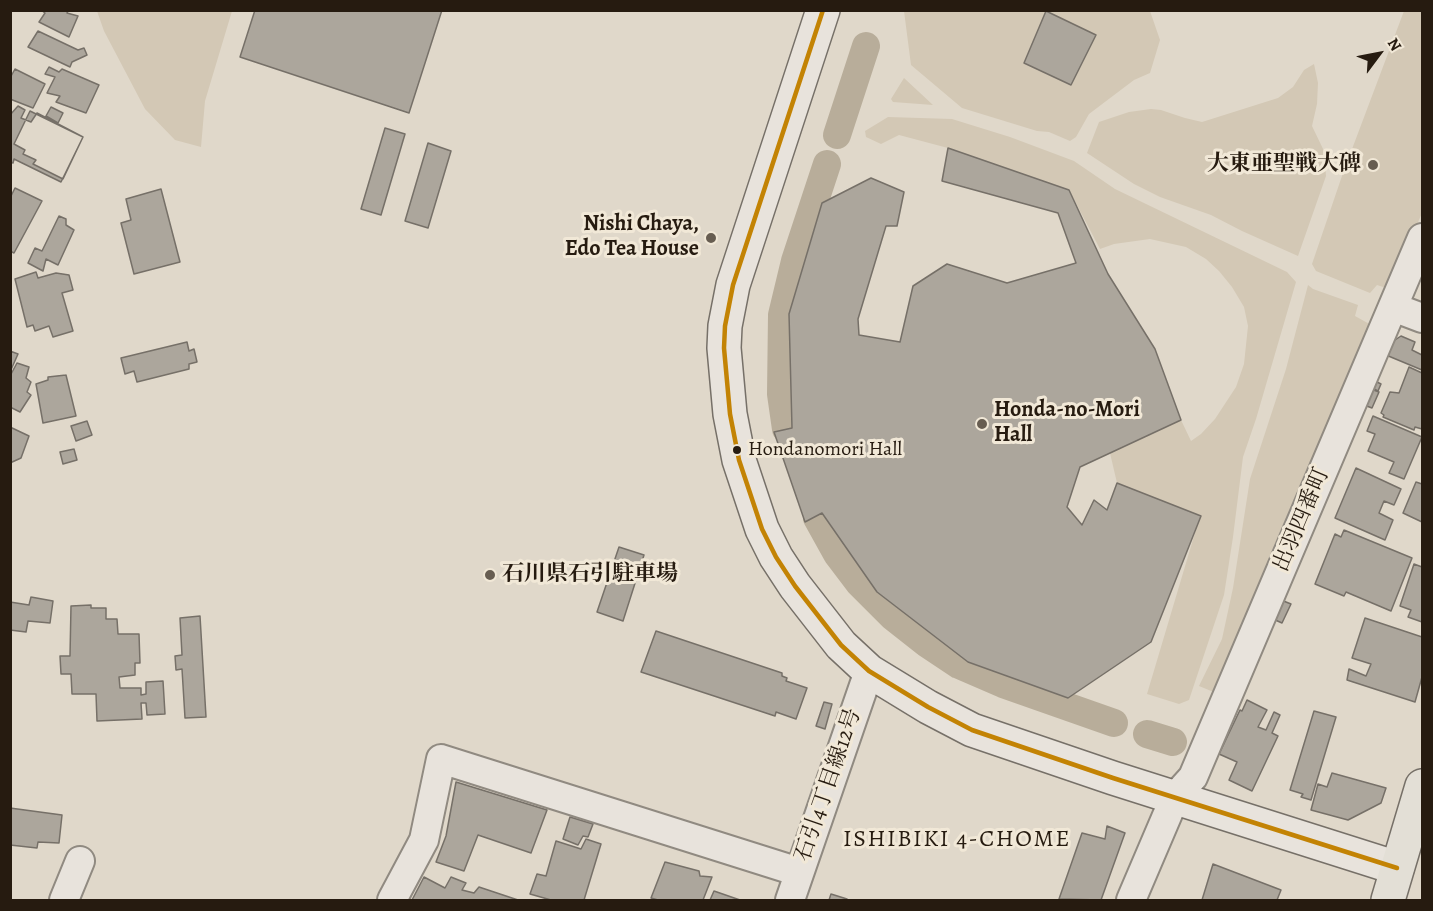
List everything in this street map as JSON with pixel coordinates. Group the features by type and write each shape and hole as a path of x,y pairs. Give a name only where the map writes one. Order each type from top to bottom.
{"main road":[{"path":"1388,900 1422,786"}],"street":[{"path":"823,10 733,285 725,326 724,348 730,414 739,460 762,530 776,557 813,612 841,645 869,670 928,707 972,730 1397,868"},
{"name":"出羽四番町","path":"1131,900 1175,797 1193,777 1422,238"},
{"path":"1393,307 1422,318"},
{"name":"石引4丁目線12号","path":"790,900 869,670"},
{"path":"392,900 424,840 441,759 799,872"},
{"path":"64,900 80,861"}],"shaded area":[{"path":"97,11 232,11 205,101 201,147 175,140 145,109 104,31"},
{"path":"904,11 1150,11 1160,40 1150,73 1134,80 1089,114 1076,137 1070,141 1049,132 1037,131 962,108 911,65"},
{"path":"1404,11 1422,11 1422,213 1389,289 1377,285 1370,293 1316,271 1312,264 1343,173"},
{"path":"1314,64 1318,83 1317,104 1312,126 1324,151 1326,176 1298,256 1211,215 1160,197 1134,184 1087,153 1099,122 1129,112 1151,109 1202,122 1278,98 1293,87 1304,70"},
{"path":"904,78 933,105 893,102 891,99"},
{"path":"888,117 952,119 1010,137 1074,161 1115,189 1287,272 1296,282 1243,457 1224,595 1189,700 1179,704 1147,694 1200,516 1117,483 1110,453 1181,420 1191,441 1215,419 1236,387 1244,364 1248,326 1244,307 1219,271 1206,259 1186,247 1150,239 1114,244 1100,249 1069,190 948,148 899,135 881,144 866,137 865,131"},
{"path":"1308,285 1313,289 1358,305 1355,316 1373,326 1216,693 1199,686 1222,639 1233,588 1250,479 1286,369"}],"building":[{"path":"41,10 68,10 67,13 78,16 69,37 39,22 45,13"},
{"path":"255,10 442,10 409,113 240,57"},
{"path":"1046,11 1096,35 1071,85 1024,63"},
{"path":"38,31 78,50 84,48 87,55 72,62 70,67 28,47"},
{"path":"49,67 59,72 62,69 99,85 86,113 56,102 60,96 47,93 55,77 45,74"},
{"path":"15,69 45,84 33,108 10,99 10,78"},
{"path":"18,106 25,110 21,118 31,122 37,113 83,137 61,182 14,159 13,163 10,162 10,115"},
{"path":"51,107 63,113 58,123 46,116"},
{"path":"30,111 83,137 63,179 33,164 36,160 23,154 25,150 14,144"},
{"path":"385,128 405,134 381,215 361,209"},
{"path":"428,143 451,151 428,228 405,221"},
{"name":"Honda-no-Mori Hall","path":"948,148 1069,190 1108,274 1155,349 1181,420 1080,467 1067,507 1082,525 1094,500 1107,510 1117,483 1201,516 1151,642 1068,698 968,662 877,592 822,513 805,522 774,432 792,428 789,314 822,203 871,178 904,192 897,226 886,226 858,319 859,335 900,342 913,286 947,264 1007,283 1076,263 1058,213 942,181"},
{"path":"15,188 42,201 14,253 10,251 10,198"},
{"path":"161,189 180,262 134,274 121,223 131,220 126,199"},
{"path":"59,216 66,219 66,225 74,230 58,265 46,259 43,271 28,263 35,248 42,251"},
{"path":"36,272 38,278 56,273 69,275 73,290 62,293 73,331 53,337 49,326 35,331 33,325 27,327 15,279"},
{"path":"1401,336 1415,342 1412,350 1422,355 1422,370 1386,355 1392,342"},
{"path":"187,342 189,351 194,349 197,362 189,364 189,369 137,382 134,371 125,374 121,358"},
{"path":"10,351 18,354 10,372"},
{"path":"17,363 29,367 26,378 31,382 27,392 31,395 20,412 10,407 10,376"},
{"path":"1409,367 1422,373 1422,429 1415,427 1414,430 1383,417 1381,413 1390,392 1399,393"},
{"path":"66,375 76,416 43,423 36,384 48,380 48,377"},
{"path":"1375,381 1381,384 1378,391 1372,388"},
{"path":"1371,389 1379,392 1372,408 1364,405"},
{"path":"1373,416 1422,437 1404,479 1389,473 1394,462 1368,451 1375,434 1367,431"},
{"path":"87,421 92,435 76,441 71,426"},
{"path":"10,427 29,436 21,458 10,463"},
{"path":"74,449 77,460 63,464 60,452"},
{"path":"1356,468 1401,489 1394,505 1384,501 1379,513 1393,520 1385,540 1335,518"},
{"path":"1416,482 1422,484 1422,522 1403,513"},
{"path":"1344,530 1412,558 1391,611 1346,592 1344,596 1315,584 1335,534 1341,537"},
{"path":"619,547 644,555 623,621 597,612"},
{"path":"1414,564 1422,567 1422,622 1408,617 1411,610 1400,606"},
{"path":"31,597 53,601 50,623 28,621 26,632 10,630 10,602 29,605"},
{"path":"1281,600 1291,604 1282,623 1273,619"},
{"path":"91,605 91,608 106,608 106,619 117,619 118,634 139,634 140,663 135,663 135,675 119,677 120,688 141,688 141,695 146,694 146,682 163,681 165,714 147,715 146,703 141,703 142,719 97,721 96,694 72,694 71,674 61,674 60,656 70,656 71,606"},
{"path":"200,616 206,717 185,718 182,669 176,670 175,656 182,655 180,618"},
{"path":"1365,618 1422,637 1422,677 1415,702 1347,680 1349,669 1366,676 1371,664 1352,658"},
{"path":"656,631 782,673 782,676 787,678 786,681 807,688 796,719 776,712 775,716 641,672"},
{"path":"1247,700 1267,710 1258,727 1266,730 1274,712 1280,715 1272,733 1278,736 1252,791 1229,780 1237,762 1219,754"},
{"path":"824,702 832,704 825,729 816,726"},
{"path":"1314,711 1336,717 1311,800 1301,797 1303,794 1290,790"},
{"path":"1332,773 1386,788 1381,803 1348,820 1311,810 1318,784 1327,787"},
{"path":"456,782 547,810 531,853 478,835 464,871 436,862 446,836"},
{"path":"10,808 62,815 59,843 38,842 37,848 10,845"},
{"path":"570,817 593,824 588,837 583,836 578,845 563,839"},
{"path":"1107,826 1125,833 1101,900 1059,899 1082,833 1105,839"},
{"path":"586,839 601,844 584,900 551,900 530,894 537,874 546,876 556,841 581,849"},
{"path":"665,862 699,871 700,876 712,877 703,900 651,898"},
{"path":"1213,864 1281,890 1277,900 1202,900"},
{"path":"424,877 445,888 451,877 466,883 462,890 474,893 479,887 518,900 412,900"},
{"path":"714,891 740,900 710,900"},
{"path":"831,894 847,899 847,900 829,900"}],"waterway":[{"path":"837,135 866,46"},
{"path":"786,429 781,394 782,315 795,261 827,164"},
{"path":"817,518 837,554 859,583 893,617 926,643 959,665 1003,684 1114,723"},
{"path":"1147,734 1173,742"}],"transit line":[{"path":"823,10 733,285 725,326 724,348 730,414 739,460 762,529 776,557 795,586 841,645 869,671 928,707 972,730 1113,778 1397,868"}],"place":[{"name":"大東亜聖戦大碑","path":"1373,165"},
{"name":"Nishi Chaya, Edo Tea House","path":"711,238"},
{"name":"Honda-no-Mori Hall","path":"982,424"},
{"name":"Hondanomori Hall","path":"737,450"},
{"name":"石川県石引駐車場","path":"490,575"}],"district":[{"name":"ISHIBIKI 4-CHOME","path":"957,840"}]}
